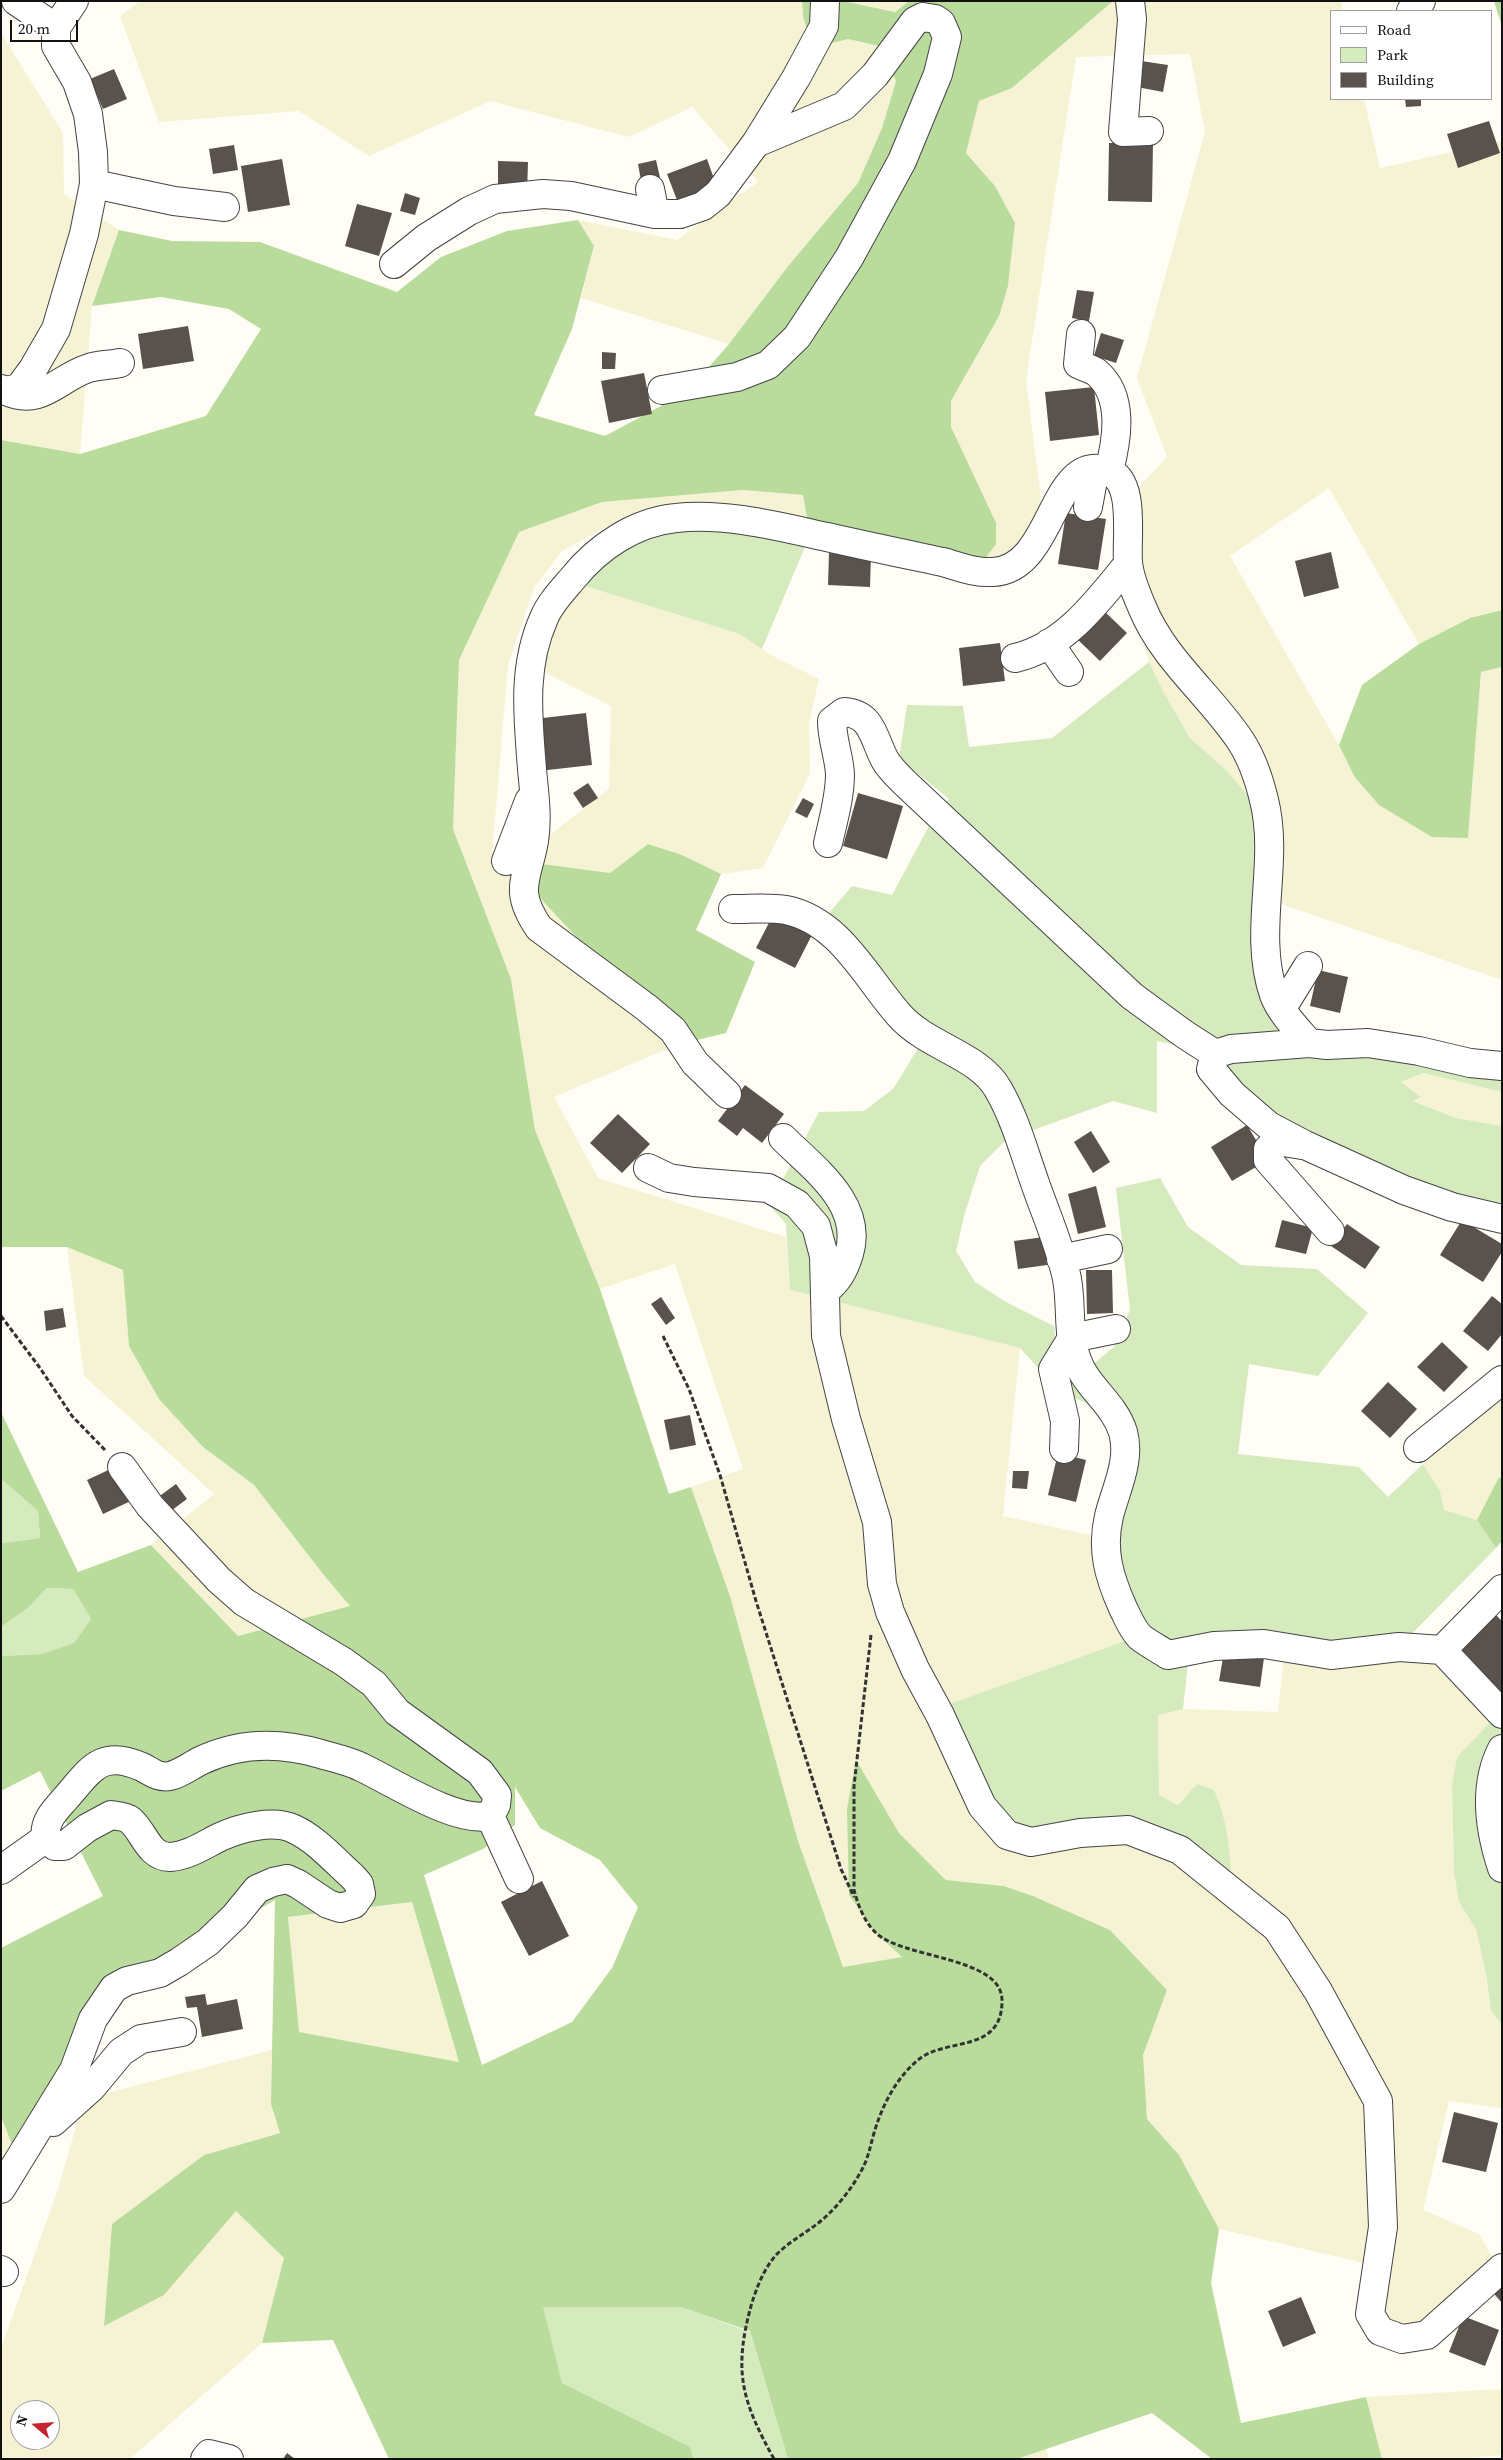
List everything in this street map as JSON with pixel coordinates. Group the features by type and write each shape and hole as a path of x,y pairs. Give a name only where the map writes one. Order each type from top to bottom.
{"street":[{"path":"16,1 56,37 79,52 91,70"},
{"path":"56,37 74,1"},
{"path":"394,264 426,238 469,211 495,199 543,194 652,202 680,214 703,206 718,194 756,143 814,48 824,26 826,1"},
{"path":"1130,1 1132,19 1123,132 1149,131"},
{"path":"1412,10 1421,1"},
{"path":"662,390 737,377 768,365 797,336 849,258 902,161 938,74 947,38 941,23 935,18 924,17 915,21 875,75 844,106 756,143"},
{"path":"4,390 19,388 33,369 56,329 84,234 94,184 93,152 88,114 77,82 56,37"},
{"path":"94,184 174,201 226,207"},
{"path":"1081,334 1078,364 1096,372 1108,388 1117,414 1116,443 1102,470 1088,507"},
{"path":"4,390 19,397 35,396 88,368 120,363"},
{"path":"727,1094 695,1063 673,1030 647,1008 539,928 529,912 524,897 524,882 534,841 536,816 526,705 527,687 535,644 541,626 554,601 596,553 645,525 676,518 709,518 761,522 943,562 972,571 995,573 1016,565 1025,559 1038,542 1066,487 1079,474 1102,470 1122,481 1126,494 1128,564 1140,602 1153,628 1174,659 1240,740 1255,769 1265,801 1268,831 1269,858 1266,933 1268,969 1275,996 1309,1043"},
{"path":"877,568 915,567 943,562"},
{"path":"1015,658 1029,655 1049,643 1082,617 1128,564"},
{"path":"1049,643 1069,672"},
{"path":"828,843 840,776 839,756 832,739 832,721 844,712 857,713 868,723 886,762 906,784 1132,996 1215,1054 1231,1050 1309,1043 1327,1046 1368,1043 1419,1050 1470,1063 1502,1066"},
{"path":"506,861 534,788"},
{"path":"733,909 786,910 805,916 822,926 849,952 914,1031 978,1066 997,1086 1009,1110 1056,1240 1067,1280 1072,1338 1077,1360 1088,1381 1116,1414 1124,1434 1122,1473 1105,1540 1106,1562 1111,1581 1131,1625 1140,1636 1168,1656 1214,1646 1264,1644 1331,1655 1399,1647 1442,1650 1502,1714"},
{"path":"1282,1008 1308,966"},
{"path":"1215,1054 1211,1069 1232,1094 1269,1126 1304,1145 1404,1190 1452,1207 1502,1219"},
{"path":"783,1138 836,1191 845,1204 852,1226 853,1242 845,1267 834,1283 824,1291"},
{"path":"1304,1145 1277,1141 1268,1149 1268,1160 1276,1172 1330,1231"},
{"path":"648,1168 669,1178 768,1188 797,1204 816,1226 824,1256 826,1336 833,1368 877,1522 882,1584 890,1612 915,1669 940,1716 982,1806 1007,1835 1031,1842 1080,1833 1128,1830 1180,1850 1277,1928 1318,1991 1378,2101 1383,2227 1370,2314 1380,2331 1402,2339 1427,2335 1502,2268"},
{"path":"1061,1259 1108,1249"},
{"path":"1064,1449 1065,1421 1053,1369 1072,1338 1116,1329"},
{"path":"1418,1448 1502,1380"},
{"path":"122,1467 150,1506 207,1567 244,1602 344,1662 374,1684 396,1712 480,1772 497,1795 496,1805 490,1816"},
{"path":"1442,1650 1502,1589"},
{"path":"1,2189 74,2070 93,2019 114,1988 127,1981 160,1974 179,1962 208,1942 236,1916 257,1889 273,1882 287,1879 328,1904 340,1908 354,1904 360,1894 358,1884 353,1877 306,1837 293,1828 278,1825 231,1832 188,1853 169,1857 159,1854 151,1848 130,1820 122,1816 112,1815 98,1822 64,1846 55,1846 46,1838 45,1830 50,1818 96,1764 110,1760 125,1761 156,1776 167,1776 176,1774 200,1761 235,1748 267,1744 293,1746 360,1767 449,1810 477,1818 490,1816"},
{"path":"1502,1749 1494,1763 1488,1806 1496,1851 1502,1868"},
{"path":"490,1816 519,1879"},
{"path":"1,1870 46,1838"},
{"path":"31,2141 92,2087 121,2052 141,2039 182,2032"},
{"path":"205,2459 209,2454 230,2459"}],"path":[{"path":"1,1316 40,1368 72,1416 122,1467"},
{"path":"663,1336 689,1389 720,1474 756,1601 841,1869 858,1907 875,1932 887,1940 901,1947 978,1970 992,1979 1003,1998 1002,2011 997,2024 990,2032 977,2041 933,2051 919,2058 906,2070 894,2087 882,2110 869,2155 860,2174 819,2223 776,2255 764,2273 748,2321 741,2365 748,2405 774,2459"},
{"path":"858,1907 854,1890 854,1786 872,1630"}],"shaded area":[{"path":"140,1 802,1 803,16 848,39 879,46 896,81 882,128 858,183 789,265 729,344 581,298 594,246 578,220 677,240 758,182 692,107 629,137 490,101 369,156 299,111 159,122 120,16"},
{"path":"843,1 909,1 895,12"},
{"path":"1113,1 1341,1 1343,10 1330,10 1330,100 1364,100 1380,168 1502,141 1502,610 1470,618 1419,644 1329,488 1230,556 1339,745 1354,776 1468,837 1481,672 1502,667 1502,980 1261,897 1227,771 1190,738 1164,693 1149,662 1138,623 1124,503 1167,457 1137,378 1205,132 1190,54 1076,57 1026,380 1045,530 1012,562 978,568 951,427 951,401 998,316 1008,286 1015,223 995,186 966,153 979,101 1012,88"},
{"path":"1,33 63,133 64,194 119,230 92,306 80,454 1,440"},
{"path":"743,490 803,495 808,524 680,509 619,520 562,551 534,588 508,665 492,855 520,861 531,888 676,1045 554,1097 598,1178 786,1237 790,1290 1020,1348 1003,1516 1109,1539 1140,1636 948,1705 1080,1833 1180,1850 1197,1785 1178,1805 1159,1795 1158,1715 1183,1709 1278,1712 1285,1647 1442,1650 1500,1712 1457,1757 1452,1786 1454,1872 1459,1902 1476,1928 1486,1974 1491,2011 1502,2025 1502,2108 1449,2101 1423,2210 1479,2234 1500,2270 1427,2335 1380,2331 1377,2266 1219,2229 1179,2155 1147,2119 1142,2055 1167,1990 1110,1930 1033,1896 1004,1886 947,1880 899,1833 856,1761 903,1957 843,1967 798,1841 730,1596 691,1487 743,1469 675,1264 600,1289 535,1130 511,979 453,829 459,660 519,532 602,502"},
{"path":"559,578 740,634 771,655 819,679 809,723 810,773 763,868 721,874 682,855 648,844 610,873 520,861 547,837 609,789 611,706 534,667"},
{"path":"1422,1073 1502,1092 1502,1126 1456,1118 1412,1100 1420,1097 1401,1082"},
{"path":"67,1247 123,1270 129,1346 203,1447 254,1485 323,1574 351,1606 238,1636 151,1545 214,1494 84,1376"},
{"path":"1502,1384 1502,1476 1498,1479 1477,1520 1444,1510 1440,1491 1423,1464"},
{"path":"412,1902 459,2062 298,2032 288,1917"},
{"path":"272,2050 271,2104 280,2133 204,2155 112,2224 104,2325 164,2295 236,2210 284,2258 262,2343 130,2459 1,2459 1,2348 56,2195 84,2099"},
{"path":"1,2116 14,2150 1,2167"},
{"path":"1502,2389 1502,2455 1459,2459 1382,2459 1366,2397"},
{"path":"1046,2448 1049,2459 1017,2459"}],"green space":[{"path":"802,1 843,1 895,12 909,1 1113,1 1012,88 979,101 966,153 995,186 1015,223 1008,286 999,316 951,401 951,427 996,523 996,544 978,568 919,572 810,535 803,495 743,490 602,502 519,532 459,660 453,829 511,979 535,1130 600,1289 669,1494 691,1487 730,1596 798,1841 843,1967 902,1957 875,1932 849,1895 847,1809 856,1760 899,1833 946,1880 1004,1886 1033,1896 1110,1930 1167,1990 1143,2055 1147,2119 1179,2155 1219,2229 1211,2283 1241,2423 1366,2397 1382,2459 1212,2459 1152,2413 1017,2459 788,2459 750,2331 681,2307 543,2307 562,2383 690,2447 694,2459 389,2459 333,2340 262,2343 284,2258 236,2211 164,2295 104,2326 112,2224 204,2155 280,2133 271,2104 275,1900 123,1988 14,2150 1,2116 1,1948 103,1896 40,1771 1,1791 1,1656 42,1654 74,1643 91,1619 73,1589 47,1588 28,1608 1,1627 1,1543 40,1538 38,1511 1,1479 1,1412 78,1572 151,1545 238,1636 350,1606 254,1485 203,1447 159,1399 129,1346 123,1270 67,1247 1,1247 1,440 80,454 206,416 261,329 229,309 161,297 92,306 119,230 172,241 260,242 397,292 441,257 507,231 578,220 594,246 572,329 534,415 605,436 687,392 729,344 789,265 858,183 882,128 896,81 879,46 848,39 813,48 803,16","holes":["515,1787 540,1828 600,1860 638,1907 612,1968 572,2022 482,2065 424,1875 483,1849 515,1825","412,1902 459,2062 299,2032 288,1917"]},
{"path":"1494,1 1502,1 1502,27"},
{"path":"652,525 810,535 762,649 740,634 559,578"},
{"path":"1502,610 1502,667 1481,672 1468,838 1432,837 1379,805 1354,776 1339,745 1362,685 1419,644 1470,618"},
{"path":"1149,662 1164,693 1190,738 1227,771 1261,811 1261,954 1309,1043 1502,1066 1502,1092 1423,1073 1401,1082 1421,1097 1413,1101 1456,1118 1502,1126 1502,1219 1269,1126 1215,1054 1157,1041 1157,1113 1113,1101 1006,1140 980,1166 964,1216 956,1251 975,1282 1006,1302 1054,1326 1060,1391 1114,1347 1130,1310 1116,1188 1160,1178 1188,1227 1241,1265 1317,1269 1368,1313 1318,1376 1249,1364 1238,1454 1359,1467 1388,1497 1423,1464 1440,1491 1444,1510 1477,1520 1496,1548 1399,1647 1189,1653 1183,1709 1158,1715 1159,1795 1178,1805 1197,1784 1214,1790 1226,1827 1232,1891 1128,1830 1007,1835 947,1705 1139,1636 1116,1589 1122,1487 1106,1411 1060,1392 1020,1348 790,1290 786,1224 769,1205 819,1112 864,1111 893,1089 925,1037 818,926 852,886 892,895 936,813 949,799 899,758 907,705 963,706 969,747 1052,738"},
{"path":"648,844 682,855 721,874 696,930 755,962 726,1033 676,1045 531,888 520,861 610,873"},
{"path":"1502,1476 1502,1541 1496,1548 1477,1520 1498,1479"},
{"path":"1,1479 38,1511 40,1538 1,1543"},
{"path":"47,1588 73,1589 91,1619 74,1643 42,1654 1,1656 1,1627 28,1608"},
{"path":"1500,1712 1502,1715 1502,2025 1491,2011 1486,1974 1476,1929 1459,1902 1454,1872 1452,1785 1457,1757"},
{"path":"542,2307 681,2307 750,2332 788,2459 694,2459 690,2447 562,2383"}],"building":[{"path":"1141,61 1168,65 1163,92 1137,87"},
{"path":"114,69 127,99 103,109 90,79"},
{"path":"1405,100 1421,100 1421,106 1406,107"},
{"path":"1489,121 1500,153 1458,168 1447,134"},
{"path":"1109,143 1153,143 1152,202 1108,201"},
{"path":"234,145 238,170 213,174 209,149"},
{"path":"282,159 290,205 248,212 241,166"},
{"path":"707,159 719,193 680,208 667,174"},
{"path":"656,160 661,182 642,186 638,164"},
{"path":"498,161 528,162 527,193 498,193"},
{"path":"405,193 420,198 415,215 400,211"},
{"path":"357,204 392,213 379,256 345,246"},
{"path":"1077,290 1094,292 1089,321 1072,318"},
{"path":"188,326 194,361 143,369 138,334"},
{"path":"1101,333 1124,340 1116,363 1094,356"},
{"path":"602,352 616,353 615,369 602,369"},
{"path":"644,373 652,414 609,423 601,381"},
{"path":"1094,387 1099,435 1050,441 1045,392"},
{"path":"1066,513 1106,519 1098,570 1058,564"},
{"path":"1331,552 1339,588 1304,597 1295,561"},
{"path":"829,553 871,555 870,587 828,585"},
{"path":"1103,610 1127,633 1100,661 1076,638"},
{"path":"1000,643 1005,681 963,686 959,648"},
{"path":"586,713 592,765 539,771 534,719"},
{"path":"588,783 598,798 583,808 573,793"},
{"path":"858,793 903,806 887,859 843,846"},
{"path":"803,798 814,804 807,818 795,812"},
{"path":"775,911 814,931 795,968 756,948"},
{"path":"1318,970 1348,977 1340,1013 1310,1006"},
{"path":"745,1085 784,1114 762,1143 743,1128 737,1136 718,1121"},
{"path":"618,1114 650,1144 622,1173 590,1143"},
{"path":"1247,1125 1268,1160 1232,1181 1211,1147"},
{"path":"1091,1131 1110,1162 1093,1173 1074,1142"},
{"path":"1096,1186 1106,1227 1078,1234 1068,1194"},
{"path":"1282,1220 1313,1228 1306,1254 1275,1247"},
{"path":"1462,1220 1502,1244 1502,1252 1483,1282 1440,1255"},
{"path":"1347,1224 1380,1247 1365,1269 1331,1246"},
{"path":"1044,1237 1047,1265 1018,1269 1014,1241"},
{"path":"1086,1270 1112,1270 1113,1313 1087,1314"},
{"path":"1492,1296 1502,1304 1502,1334 1488,1351 1463,1331"},
{"path":"661,1297 675,1318 666,1325 651,1304"},
{"path":"63,1308 66,1327 46,1331 44,1311"},
{"path":"1442,1342 1468,1367 1444,1392 1417,1367"},
{"path":"1388,1382 1417,1409 1390,1438 1361,1411"},
{"path":"690,1415 696,1445 670,1450 664,1420"},
{"path":"1058,1453 1086,1460 1076,1502 1048,1495"},
{"path":"117,1466 133,1500 103,1514 87,1480"},
{"path":"1013,1471 1029,1471 1027,1489 1012,1488"},
{"path":"176,1484 187,1499 168,1513 157,1498"},
{"path":"1495,1614 1502,1621 1502,1697 1454,1652"},
{"path":"1224,1652 1264,1658 1260,1687 1219,1681"},
{"path":"542,1881 569,1936 529,1956 501,1902"},
{"path":"205,1994 207,2005 237,1999 243,2029 202,2037 197,2007 187,2008 185,1997"},
{"path":"1454,2112 1498,2123 1486,2172 1442,2162"},
{"path":"1502,2279 1502,2303 1490,2289"},
{"path":"1301,2297 1316,2333 1283,2347 1268,2311"},
{"path":"1463,2316 1499,2330 1485,2366 1449,2352"},
{"path":"287,2453 295,2459 283,2459"}]}
